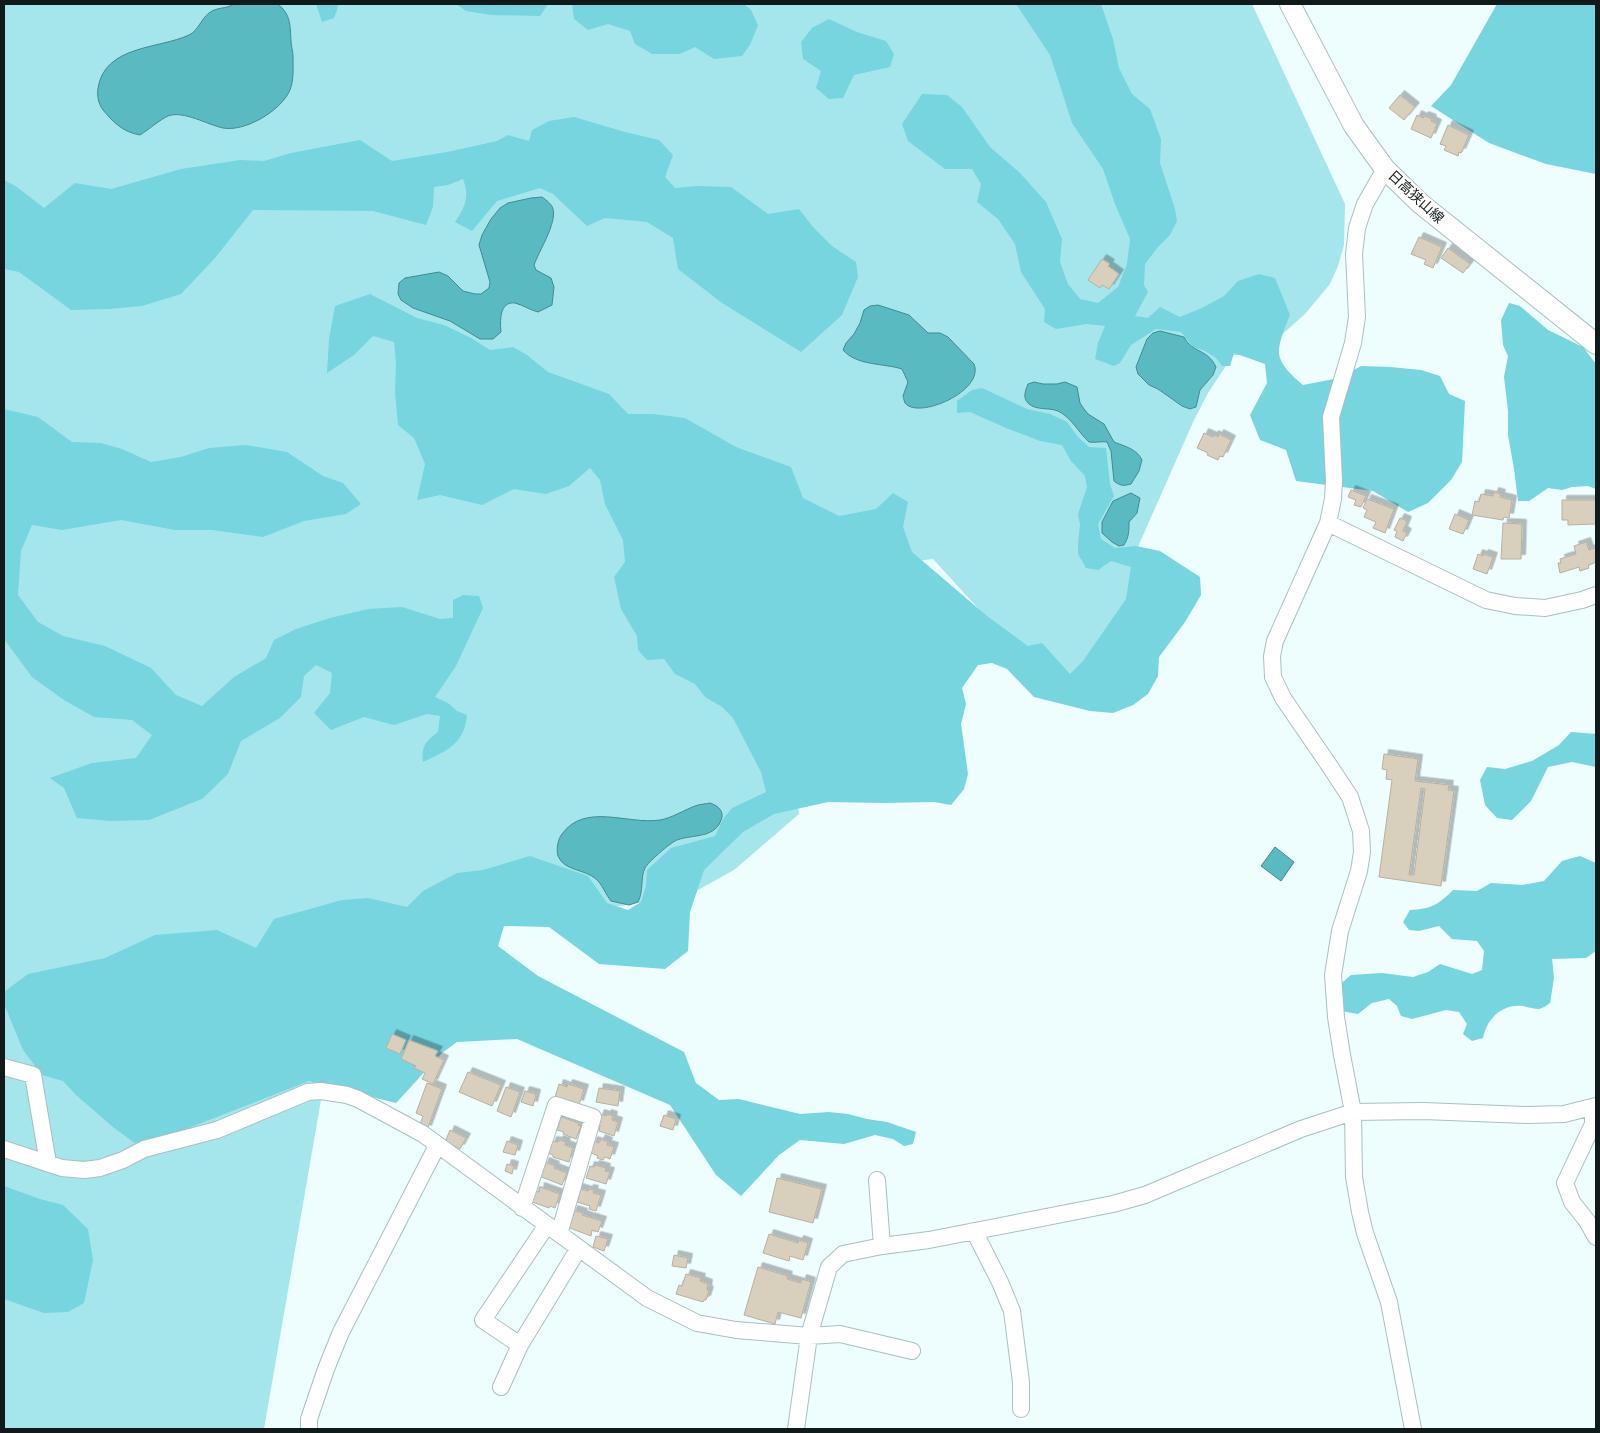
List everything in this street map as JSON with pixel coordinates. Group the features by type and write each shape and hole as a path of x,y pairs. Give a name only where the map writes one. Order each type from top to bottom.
{"main road":[{"name":"日高狭山線","path":"1290,4 1354,126 1385,169 1428,210 1596,344"}],"street":[{"path":"1385,169 1365,204 1357,228 1354,254 1357,317 1353,343 1331,417 1334,482 1328,523 1275,641 1273,676 1283,698 1350,797 1362,831 1362,852 1359,871 1340,931 1333,975 1336,1017 1354,1112 1354,1176 1360,1212 1365,1233 1389,1302 1414,1429"},
{"path":"1328,523 1486,600 1515,606 1545,608 1596,595"},
{"path":"4,1067 33,1075 48,1163"},
{"path":"4,1149 71,1170 100,1168 123,1160 144,1149 217,1130 308,1092 321,1091 346,1095 358,1099 423,1134 436,1146 648,1298 697,1323 736,1330 809,1336 840,1334 912,1351"},
{"path":"520,1345 483,1320 553,1229 593,1118 556,1105 522,1208"},
{"path":"796,1429 809,1336 828,1267 843,1254 882,1246 929,1240 1113,1204 1145,1195 1301,1129 1354,1112 1537,1115 1564,1114 1595,1107 1593,1124 1565,1183 1572,1202 1587,1221 1596,1237"},
{"path":"309,1429 309,1419 326,1368 341,1332 436,1146"},
{"path":"877,1180 882,1246"},
{"path":"974,1231 1000,1282 1012,1311 1021,1382 1021,1409"},
{"path":"501,1387 520,1345 579,1248"}],"shaded area":[{"path":"4,4 1252,4 1345,204 1344,245 1330,284 1305,314 1259,355 1233,355 1208,393 1194,420 1133,558 1159,566 1071,679 1008,641 933,559 772,578 799,814 734,870 689,895 347,950 264,1429 4,1429"},
{"path":"234,4 278,4 288,16 293,54 292,82 285,98 271,112 251,123 232,128 223,128 188,116 168,116 140,135 129,132 119,126 103,110 98,99 98,88 103,74 111,64 122,56 135,51 189,35 195,31 209,13"},
{"path":"316,4 338,4 334,18 322,22"},
{"path":"456,4 548,4 540,16 491,15 466,11"},
{"path":"572,4 744,4 751,10 758,25 750,45 742,56 714,59 695,47 680,54 652,54 635,44 630,31 608,24 588,30 574,19"},
{"path":"1016,4 1101,4 1113,39 1119,68 1132,94 1150,109 1161,139 1160,163 1177,221 1170,235 1145,264 1144,285 1148,292 1135,316 1148,318 1160,307 1180,317 1224,296 1238,281 1259,274 1275,278 1290,315 1281,339 1279,353 1285,367 1303,385 1339,378 1361,366 1421,370 1440,376 1449,394 1465,401 1462,462 1451,480 1428,503 1408,512 1373,491 1296,481 1286,450 1260,440 1250,415 1267,383 1265,364 1234,353 1230,366 1222,366 1216,358 1205,351 1193,347 1181,332 1156,329 1131,345 1120,363 1114,366 1095,359 1098,343 1105,326 1087,324 1056,329 1044,322 1045,309 1021,272 1015,244 998,219 977,202 981,184 972,169 945,169 908,141 902,124 922,94 947,95 962,107 990,147 1020,173 1046,202 1062,239 1060,262 1068,284 1080,299 1098,303 1118,287 1127,264 1130,239 1103,169 1072,123 1050,55"},
{"path":"1497,4 1596,4 1596,174 1546,164 1489,143 1431,106 1451,85"},
{"path":"829,19 857,32 886,41 894,54 890,67 854,75 843,98 829,99 816,88 821,71 803,59 801,42 812,28"},
{"path":"574,117 659,140 673,155 665,177 675,188 697,186 731,187 768,214 799,209 813,227 832,246 856,262 858,277 842,315 801,352 722,303 678,269 673,238 647,222 605,218 587,226 553,194 540,188 497,201 472,231 455,222 466,197 463,179 448,185 434,187 433,207 426,225 373,211 253,210 215,258 181,294 142,306 71,310 19,272 4,269 4,180 17,187 44,208 75,183 111,189 181,169 240,160 264,161 291,153 360,140 392,161 497,141 508,135 529,141 532,130 549,121"},
{"path":"542,197 551,205 554,215 534,265 536,270 551,278 554,287 552,305 538,312 515,303 510,303 503,309 501,332 493,339 480,339 450,321 413,308 401,300 398,294 399,283 405,278 439,272 448,276 463,291 481,294 489,288 490,282 479,245 491,219 500,208 508,203"},
{"path":"370,294 417,318 444,325 490,350 513,347 527,355 548,372 609,394 628,414 653,414 685,418 736,447 791,467 803,498 839,516 876,509 893,493 908,502 903,527 912,552 987,616 1028,646 1042,643 1070,674 1083,661 1126,599 1131,567 1111,561 1098,570 1086,568 1078,554 1080,525 1078,514 1087,487 1085,476 1071,461 1062,445 1040,441 970,412 957,413 957,401 972,390 982,388 1027,409 1050,414 1067,422 1078,437 1089,447 1106,448 1110,484 1114,496 1098,524 1101,539 1115,548 1136,546 1160,551 1200,577 1201,595 1185,622 1159,657 1158,676 1148,694 1133,705 1113,713 1090,711 1034,697 1007,669 992,663 978,665 962,688 966,704 961,724 968,774 964,789 951,805 934,802 828,802 774,814 743,832 704,870 690,912 688,951 665,969 599,964 549,927 504,926 498,946 538,976 684,1052 696,1083 719,1100 739,1099 800,1114 829,1112 887,1122 916,1132 913,1144 904,1146 893,1139 875,1135 844,1144 800,1140 779,1155 741,1196 716,1175 670,1105 517,1039 457,1042 442,1053 396,1103 309,1081 140,1147 113,1127 76,1095 63,1081 42,1075 23,1050 4,1004 4,992 28,974 105,958 155,935 217,930 256,948 274,919 342,900 368,898 407,907 423,891 457,873 483,870 530,856 588,876 607,903 628,910 641,902 646,886 647,870 671,848 715,836 723,819 732,808 766,792 761,772 733,718 722,707 705,697 695,684 675,674 664,659 647,660 638,650 637,636 621,609 614,577 625,562 623,540 605,504 600,480 590,468 569,486 546,494 514,489 482,505 440,495 417,500 425,464 414,438 398,425 394,342 373,336 354,355 327,373 329,339 335,306"},
{"path":"1509,303 1520,306 1548,330 1583,347 1596,364 1596,489 1588,486 1562,490 1548,488 1529,501 1518,501 1508,435 1508,411 1504,377 1508,356 1503,345 1501,320"},
{"path":"878,305 909,315 928,333 940,333 948,337 974,364 975,374 970,384 948,400 923,408 912,407 905,403 903,398 908,382 902,369 855,359 843,350 860,323 864,310 870,306"},
{"path":"1160,331 1184,337 1192,346 1208,357 1216,367 1213,375 1200,390 1196,407 1190,409 1182,406 1149,385 1138,374 1136,367 1147,339 1153,333"},
{"path":"1034,382 1057,384 1065,382 1077,387 1080,403 1088,414 1104,424 1114,442 1134,451 1140,456 1142,460 1139,471 1131,484 1122,485 1114,481 1111,451 1107,442 1089,442 1063,414 1054,410 1038,408 1028,403 1025,396 1028,384"},
{"path":"4,409 38,417 72,442 101,443 122,449 151,462 181,457 209,448 246,445 287,452 323,476 343,483 361,504 346,514 304,521 263,537 212,530 175,530 121,520 62,530 32,525 21,551 18,595 38,622 63,636 105,646 151,668 176,695 202,706 234,677 266,658 274,640 296,629 368,609 402,607 440,619 453,618 453,600 463,595 479,596 483,608 456,666 435,697 467,715 465,725 458,740 447,750 423,762 424,748 427,741 438,732 440,716 427,714 394,725 364,717 331,730 314,713 330,693 332,673 316,665 304,676 301,697 280,718 241,741 228,774 202,799 149,820 111,821 77,818 64,788 50,778 92,763 136,758 152,735 132,720 94,717 64,700 32,677 4,639"},
{"path":"1131,493 1140,498 1137,513 1129,522 1126,542 1124,545 1119,546 1102,533 1102,522 1113,501"},
{"path":"1571,732 1596,734 1596,767 1572,762 1548,767 1531,801 1512,820 1497,818 1485,805 1480,780 1487,767 1505,769 1532,761 1559,745"},
{"path":"710,803 717,806 721,812 722,817 719,824 710,832 677,840 654,857 645,868 638,902 629,905 611,901 596,879 565,865 558,856 558,841 562,834 572,824 583,819 608,817 648,821 660,820 669,818 697,805"},
{"path":"1275,847 1294,862 1281,881 1261,866"},
{"path":"1580,856 1596,863 1596,951 1586,958 1552,959 1554,978 1550,1003 1546,1006 1539,1009 1523,1006 1508,1007 1492,1019 1483,1038 1472,1041 1463,1034 1467,1024 1459,1012 1446,1010 1412,1019 1401,1016 1397,1006 1389,999 1372,1003 1358,1014 1341,1011 1337,987 1351,975 1382,973 1413,977 1428,972 1440,964 1472,974 1482,970 1484,951 1477,941 1452,939 1439,926 1419,931 1409,930 1403,922 1410,910 1423,909 1434,905 1453,890 1477,891 1491,883 1522,885 1544,881 1562,861"},
{"path":"4,1186 63,1205 88,1229 93,1260 84,1303 68,1312 44,1313 4,1299"}],"building":[{"path":"1400,95 1415,107 1404,120 1389,108"},
{"path":"1417,115 1432,119 1431,121 1437,124 1431,138 1411,129"},
{"path":"1448,125 1469,135 1458,156 1444,150 1446,146 1440,144"},
{"path":"1419,237 1442,247 1433,268 1424,264 1426,260 1411,254"},
{"path":"1448,248 1470,264 1463,273 1441,258"},
{"path":"1102,259 1110,264 1108,266 1119,274 1109,289 1102,285 1100,288 1088,280"},
{"path":"1204,433 1213,437 1214,435 1218,437 1219,434 1231,440 1223,457 1220,456 1218,460 1197,448"},
{"path":"1351,490 1366,496 1361,507 1354,505 1356,500 1348,497"},
{"path":"1494,492 1501,494 1500,497 1512,500 1509,518 1504,517 1503,520 1472,515 1475,501 1479,502 1481,494 1493,496"},
{"path":"1367,499 1394,509 1385,533 1373,528 1376,522 1364,517 1367,510 1363,508"},
{"path":"1562,500 1596,500 1596,524 1568,525 1568,520 1562,520"},
{"path":"1455,514 1469,520 1463,534 1449,529"},
{"path":"1400,518 1407,521 1403,531 1407,533 1403,541 1395,537 1397,531 1394,530"},
{"path":"1503,523 1522,524 1521,559 1501,559"},
{"path":"1586,542 1589,550 1596,548 1596,562 1588,565 1589,568 1580,571 1579,567 1560,573 1558,563 1561,563 1560,559 1576,554 1574,546"},
{"path":"1478,554 1493,557 1487,574 1473,569"},
{"path":"1384,754 1418,759 1415,781 1449,785 1448,790 1454,791 1441,886 1379,877 1392,780 1386,779 1387,770 1382,769","holes":["1421,788 1425,789 1414,875 1409,875"]},
{"path":"392,1034 406,1040 400,1054 386,1048"},
{"path":"409,1040 438,1051 435,1056 444,1060 433,1084 422,1079 425,1073 414,1068 416,1066 401,1059"},
{"path":"468,1072 501,1085 492,1106 459,1092"},
{"path":"427,1083 442,1089 427,1130 419,1127 423,1116 416,1113"},
{"path":"559,1084 567,1087 568,1084 584,1089 579,1105 555,1097"},
{"path":"506,1087 520,1092 511,1117 497,1111"},
{"path":"599,1088 620,1091 618,1106 596,1102"},
{"path":"525,1091 536,1094 533,1106 521,1102"},
{"path":"600,1114 613,1116 612,1120 618,1122 614,1136 599,1131 600,1125 596,1124"},
{"path":"664,1115 676,1119 673,1130 660,1126"},
{"path":"561,1117 579,1123 578,1125 581,1126 576,1139 557,1130"},
{"path":"450,1130 466,1138 460,1149 445,1142"},
{"path":"601,1139 608,1142 607,1145 614,1147 610,1159 605,1157 603,1160 597,1158 598,1156 589,1152 593,1141 599,1143"},
{"path":"559,1140 566,1142 565,1145 573,1148 569,1162 553,1157 553,1155 548,1153 552,1141 558,1142"},
{"path":"507,1141 518,1145 515,1155 503,1152"},
{"path":"545,1162 567,1173 562,1185 539,1176"},
{"path":"507,1164 514,1166 512,1174 505,1171"},
{"path":"595,1165 606,1168 605,1171 610,1172 606,1184 586,1178 590,1166 594,1167"},
{"path":"777,1178 822,1189 813,1223 769,1212"},
{"path":"540,1187 560,1194 555,1208 550,1206 549,1208 532,1202 535,1191 539,1192"},
{"path":"578,1188 588,1191 589,1189 594,1190 593,1193 601,1195 596,1211 589,1209 590,1206 577,1202 579,1197 575,1196"},
{"path":"573,1210 602,1221 598,1232 592,1230 591,1236 567,1227"},
{"path":"769,1234 798,1243 799,1240 808,1243 803,1260 790,1256 789,1261 763,1253"},
{"path":"596,1236 608,1239 604,1251 593,1247"},
{"path":"674,1255 688,1258 686,1268 672,1266"},
{"path":"758,1267 788,1276 787,1279 801,1283 802,1279 811,1282 801,1318 778,1312 775,1324 744,1315"},
{"path":"686,1274 701,1278 700,1281 708,1284 707,1290 709,1291 706,1300 703,1302 676,1294 679,1285 682,1286"}]}
